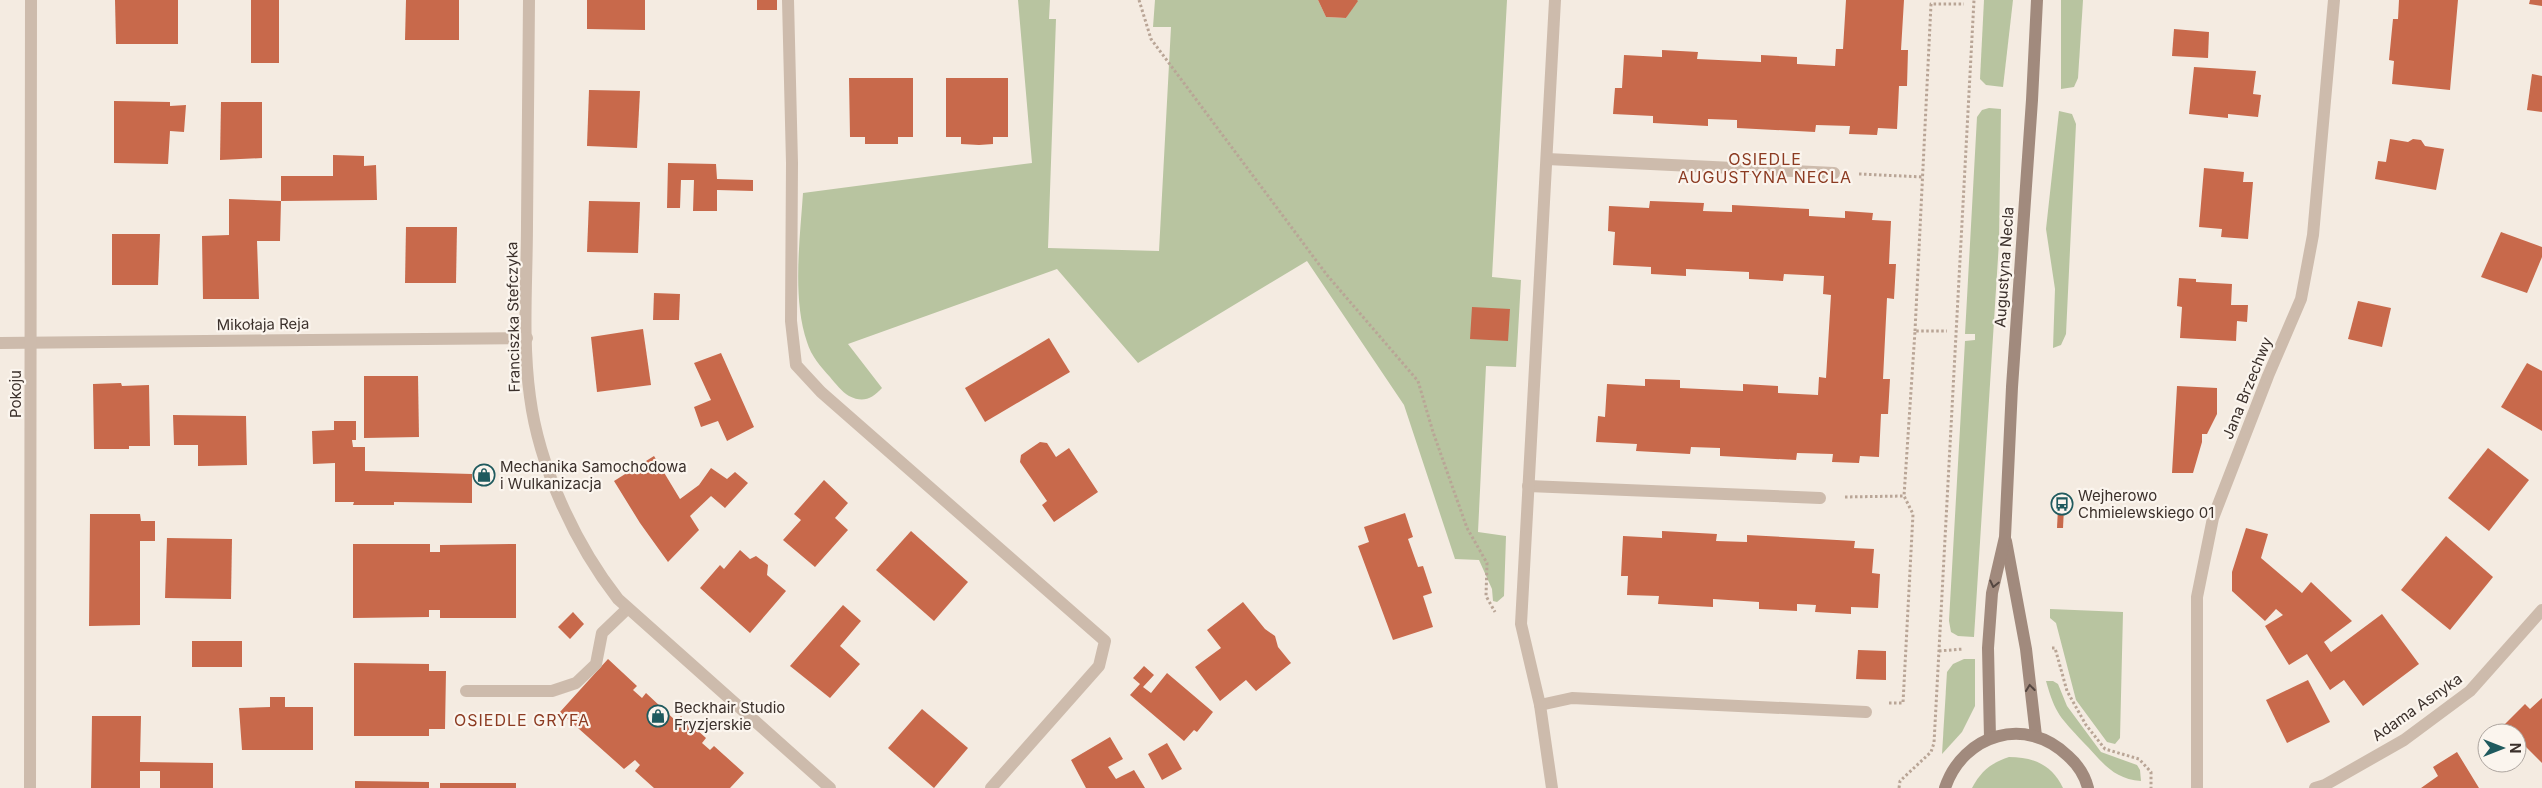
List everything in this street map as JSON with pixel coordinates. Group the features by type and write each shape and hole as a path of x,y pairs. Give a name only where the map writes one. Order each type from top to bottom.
{"main road":[{"name":"Augustyna Necla","path":"1990,738 1988,648 1992,593 2006,537 2012,387 2037,0"},
{"name":"Augustyna Necla","path":"2006,537 2026,649 2036,736"},
{"path":"1945,788 1950,772 1967,751 1990,738 2013,733 2036,736 2058,746 2076,764 2091,787"}],"street":[{"name":"Pokoju","path":"30,788 31,0"},
{"name":"Franciszka Stefczyka","path":"529,0 527,338 530,397 542,450 571,525 603,580 627,609 830,788"},
{"path":"788,0 792,164 790,321 796,366 821,392 1105,641 1099,666 991,788"},
{"path":"1552,788 1540,705 1521,624 1555,0"},
{"name":"Jana Brzechwy","path":"2197,788 2198,597 2213,518 2268,376 2301,299 2313,235 2334,0"},
{"path":"1547,159 1834,174"},
{"name":"Mikołaja Reja","path":"0,343 527,338"},
{"path":"1528,486 1820,498"},
{"path":"466,691 552,691 576,683 596,664 602,633 627,609"},
{"name":"Adama Asnyka","path":"2315,788 2325,785 2404,740 2470,691 2542,610"},
{"path":"1540,705 1572,698 1866,712"}],"path":[{"path":"1139,0 1151,39 1327,275 1418,382 1433,432 1467,528 1487,563 1486,596 1494,611 1521,624"},
{"path":"1900,788 1900,781 1931,752 1934,743 1974,0"},
{"path":"1866,712 1878,702 1903,704 1913,514 1904,496 1915,331 1931,2 1964,4"},
{"path":"1834,174 1923,177"},
{"path":"1915,331 1947,331"},
{"path":"1820,498 1904,496"},
{"path":"2026,649 2054,648 2067,691 2086,725 2105,749 2139,759 2152,772 2151,788"}],"green space":[{"path":"1018,0 1050,0 1049,19 1056,19 1048,248 1159,251 1171,27 1153,27 1155,0 1318,0 1326,17 1346,18 1357,0 1507,0 1492,277 1521,280 1516,367 1486,366 1478,532 1506,536 1504,596 1497,602 1493,601 1492,589 1479,560 1455,559 1404,405 1307,261 1138,363 1057,269 848,344 882,388 875,395 867,399 849,396 820,365 811,352 802,325 798,288 803,193 1032,163"},
{"path":"1984,0 2013,0 2003,87 1986,85 1980,79"},
{"path":"2061,0 2083,0 2078,78 2074,87 2061,89"},
{"path":"1989,108 2001,109 1999,242 1974,637 1958,636 1951,632 1949,621 1965,341 1975,340 1975,334 1965,334 1977,117 1982,110"},
{"path":"2059,111 2072,114 2076,124 2066,334 2061,345 2053,348 2055,289 2046,229"},
{"path":"2050,609 2123,612 2120,738 2115,744 2107,742 2076,700 2056,623 2050,618"},
{"path":"1964,659 1975,659 1975,706 1962,732 1942,754 1947,672 1953,664"},
{"path":"2046,681 2053,681 2058,684 2067,706 2101,752 2137,765 2140,770 2141,781 2122,777 2108,768 2096,756 2060,715 2052,701"},
{"path":"2009,757 2034,761 2048,768 2059,780 2063,788 1972,788 1987,768"}],"building":[{"path":"115,0 178,0 178,44 116,44"},
{"path":"251,0 279,0 279,63 251,63"},
{"path":"406,0 459,0 459,40 405,40"},
{"path":"587,0 645,0 645,30 587,29"},
{"path":"757,0 777,0 777,10 757,10"},
{"path":"1318,0 1358,1 1346,18 1326,17"},
{"path":"1846,0 1904,0 1901,50 1908,50 1907,86 1899,86 1897,129 1878,128 1877,135 1849,134 1850,126 1816,125 1815,132 1737,128 1737,120 1708,119 1708,126 1653,123 1653,116 1613,114 1615,88 1622,88 1624,55 1662,57 1662,50 1698,52 1697,59 1761,62 1761,55 1797,57 1797,64 1835,66 1836,49 1843,49"},
{"path":"2399,0 2458,0 2450,90 2392,84 2394,61 2389,60 2393,19 2398,19"},
{"path":"2530,0 2542,0 2542,6 2529,4"},
{"path":"2174,29 2209,32 2208,58 2172,56"},
{"path":"2194,67 2256,71 2253,94 2261,95 2258,117 2228,114 2228,118 2189,114"},
{"path":"2532,74 2542,76 2542,112 2527,110"},
{"path":"849,78 913,78 913,137 898,137 898,144 865,144 865,137 850,137"},
{"path":"946,78 1008,78 1008,137 993,137 993,144 979,145 961,144 961,137 946,137"},
{"path":"589,90 640,91 637,148 587,146"},
{"path":"114,101 170,102 170,106 186,105 184,132 170,131 168,164 114,163"},
{"path":"221,102 262,102 262,158 220,160"},
{"path":"2390,139 2408,142 2413,139 2421,140 2425,146 2444,149 2436,190 2375,179 2378,161 2386,162"},
{"path":"333,155 364,156 364,166 376,165 377,200 281,201 281,176 333,176"},
{"path":"668,163 716,164 717,179 753,180 753,191 717,190 717,211 693,211 694,180 681,180 680,208 667,208"},
{"path":"2204,168 2244,172 2243,182 2253,182 2248,239 2221,237 2222,229 2199,227"},
{"path":"229,199 281,201 280,241 257,241 259,299 203,299 202,236 229,235"},
{"path":"589,201 640,202 638,253 587,252"},
{"path":"1650,201 1704,203 1703,211 1732,212 1732,205 1809,209 1809,216 1845,218 1845,211 1873,213 1872,220 1891,221 1889,264 1896,264 1894,299 1887,298 1883,379 1890,379 1888,414 1881,414 1879,457 1860,456 1859,463 1832,462 1833,454 1797,453 1796,460 1720,456 1720,448 1691,447 1690,454 1636,451 1637,444 1596,442 1598,416 1605,417 1607,384 1645,386 1645,379 1680,380 1680,388 1743,391 1743,384 1778,386 1778,393 1818,395 1819,377 1826,378 1831,295 1823,294 1824,276 1784,274 1783,281 1749,279 1749,272 1686,269 1686,276 1651,274 1651,267 1613,265 1615,232 1608,231 1609,206 1649,208"},
{"path":"406,227 457,227 456,283 405,283"},
{"path":"2501,232 2542,247 2542,257 2527,293 2481,277"},
{"path":"112,234 160,234 158,285 112,285"},
{"path":"2179,278 2196,279 2196,282 2232,284 2231,305 2248,305 2247,322 2237,321 2236,341 2180,338 2182,307 2177,306"},
{"path":"654,293 680,294 679,320 653,320"},
{"path":"2358,301 2391,308 2382,347 2348,339"},
{"path":"1472,307 1510,309 1508,341 1470,339"},
{"path":"643,329 651,385 597,392 591,337"},
{"path":"1049,338 1070,372 985,422 965,388"},
{"path":"721,353 754,427 727,441 718,421 701,427 694,407 711,400 694,363"},
{"path":"2527,363 2542,371 2542,431 2501,407"},
{"path":"364,376 418,376 419,437 364,438"},
{"path":"121,383 122,386 149,385 150,446 129,446 129,449 94,449 93,384"},
{"path":"2177,386 2217,388 2217,414 2207,434 2202,434 2202,442 2193,473 2172,473"},
{"path":"173,415 246,416 247,465 198,466 198,445 174,445"},
{"path":"334,421 356,421 356,440 352,440 353,447 365,447 365,471 472,474 472,503 394,502 394,505 353,505 354,502 335,502 335,463 313,464 312,431 334,430"},
{"path":"1040,442 1047,443 1056,457 1069,448 1098,492 1054,522 1042,505 1047,501 1020,462 1021,455"},
{"path":"2488,448 2529,480 2489,531 2448,498"},
{"path":"654,456 680,499 699,485 711,468 727,479 735,472 748,483 725,508 711,496 690,516 699,530 668,562 640,523 614,481"},
{"path":"824,480 848,503 835,518 848,530 815,567 783,540 801,520 794,514"},
{"path":"2058,508 2064,508 2063,528 2057,528"},
{"path":"1405,513 1413,537 1408,539 1418,567 1423,566 1432,593 1423,596 1433,627 1393,640 1358,546 1369,542 1364,527"},
{"path":"90,514 140,514 141,521 155,521 155,541 140,541 140,625 89,626"},
{"path":"2246,528 2268,534 2261,558 2302,593 2311,582 2352,621 2324,642 2331,652 2382,614 2419,664 2363,706 2344,680 2330,690 2307,654 2289,665 2265,626 2283,615 2276,609 2265,621 2232,591 2232,572"},
{"path":"911,531 968,582 934,621 876,570"},
{"path":"1662,531 1717,534 1716,541 1747,542 1747,535 1855,541 1854,548 1874,549 1872,573 1880,574 1878,608 1851,607 1851,614 1815,612 1816,605 1797,604 1797,611 1759,609 1759,602 1713,599 1713,607 1658,604 1659,596 1627,595 1628,576 1621,576 1623,536 1662,538"},
{"path":"2446,536 2493,577 2450,630 2401,590"},
{"path":"167,538 232,539 231,599 165,598"},
{"path":"353,544 430,544 430,552 440,552 440,545 516,544 516,618 440,618 440,610 429,610 429,617 353,618"},
{"path":"740,550 750,559 756,556 768,565 767,575 786,591 750,633 700,588 720,565 724,569"},
{"path":"1243,602 1265,629 1275,636 1278,647 1291,663 1256,691 1246,680 1220,701 1195,667 1221,648 1207,630"},
{"path":"843,605 861,621 840,646 860,664 830,698 790,666"},
{"path":"573,612 584,624 570,639 558,627"},
{"path":"192,641 242,641 242,667 192,667"},
{"path":"1858,650 1886,651 1886,680 1856,679"},
{"path":"608,659 637,686 633,690 642,698 646,693 676,721 681,716 706,738 702,743 710,750 714,746 744,773 730,788 654,788 635,771 640,765 635,760 624,769 560,712"},
{"path":"354,663 429,664 429,671 446,671 445,729 429,729 429,736 354,736"},
{"path":"1144,666 1154,675 1143,687 1151,693 1167,673 1213,712 1197,732 1194,730 1184,741 1130,695 1140,684 1133,678"},
{"path":"2308,680 2330,722 2287,743 2266,700"},
{"path":"270,697 285,697 285,707 313,707 313,750 242,750 239,708 270,707"},
{"path":"2542,698 2542,763 2527,748 2527,723 2506,723 2525,704 2530,709"},
{"path":"922,709 968,748 934,788 888,748"},
{"path":"92,716 141,716 140,762 213,763 213,788 160,788 160,771 140,771 140,788 91,788"},
{"path":"1110,737 1123,759 1108,767 1116,779 1134,770 1145,788 1086,788 1071,760"},
{"path":"1167,743 1182,769 1162,780 1148,754"},
{"path":"2457,752 2479,788 2421,788 2438,776 2433,767"},
{"path":"355,781 429,782 429,788 355,788"},
{"path":"440,783 516,783 516,788 440,788"}],"place":[{"name":"Mechanika Samochodowa i Wulkanizacja","path":"484,475"},
{"name":"Wejherowo Chmielewskiego 01","path":"2062,504"},
{"name":"Beckhair Studio Fryzjerskie","path":"658,716"}],"district":[{"name":"OSIEDLE AUGUSTYNA NECLA","path":"1765,168"},
{"name":"OSIEDLE GRYFA","path":"522,720"}]}
